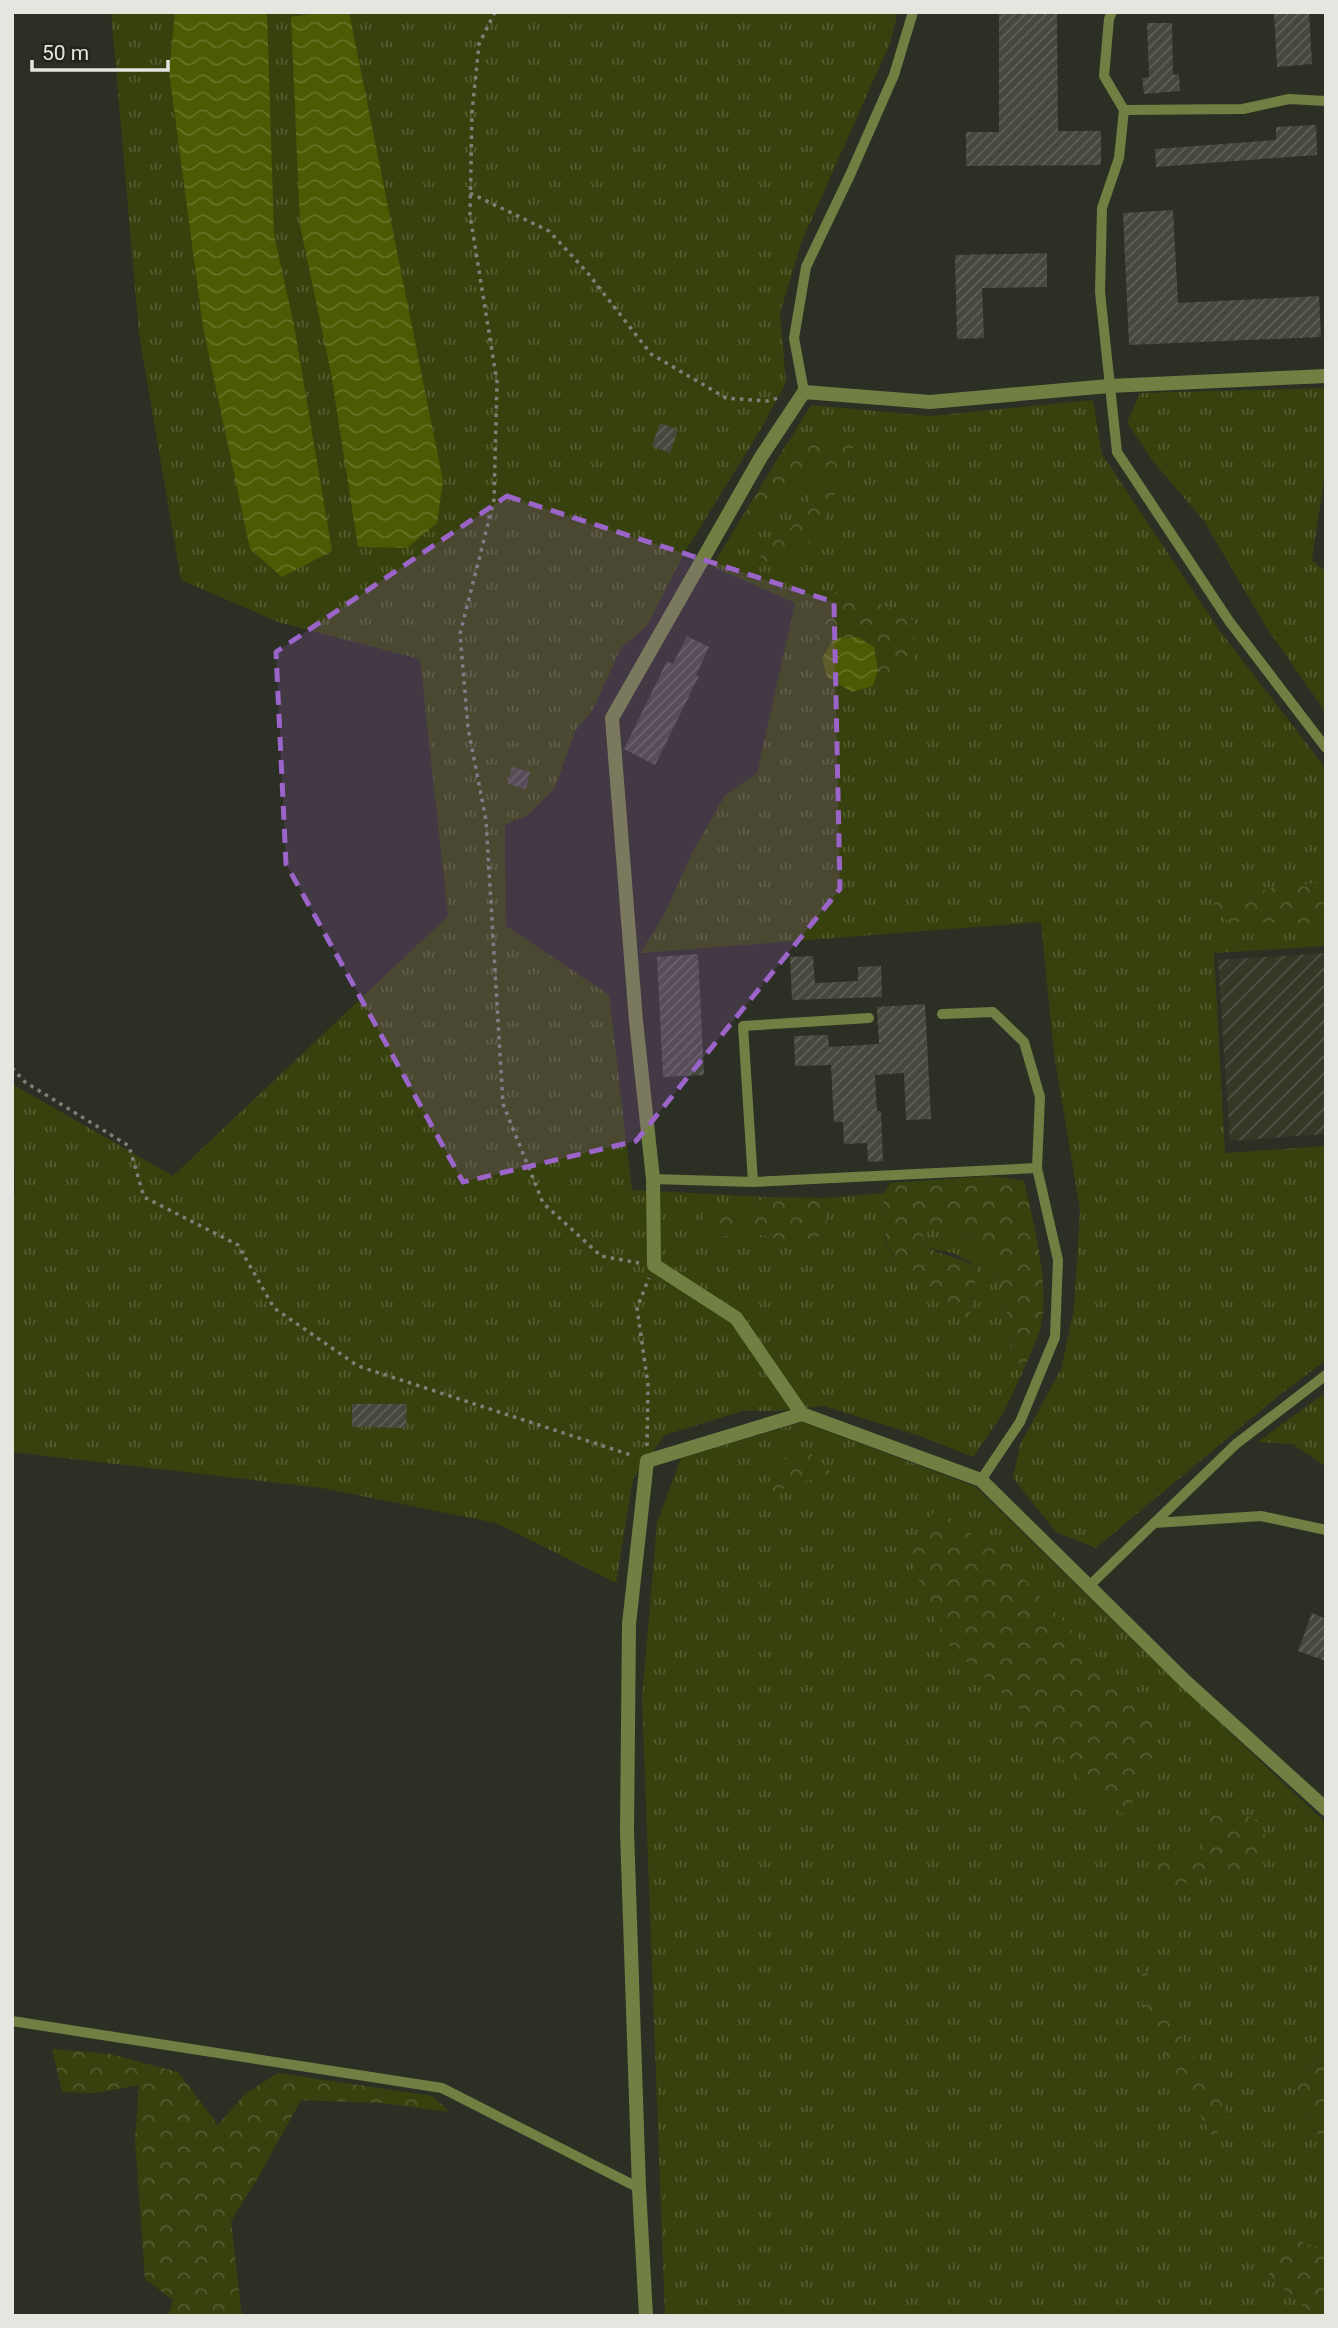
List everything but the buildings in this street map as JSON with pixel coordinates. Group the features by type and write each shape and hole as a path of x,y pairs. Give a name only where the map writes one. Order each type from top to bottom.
{"street":[{"path":"1326,376 1109,386 930,402 804,393 761,457 612,718 636,1021 653,1179 654,1265 736,1318 802,1414 981,1480 1186,1682 1326,1809"},
{"path":"646,2316 627,1831 629,1637 647,1461 802,1414"}],"lane":[{"path":"804,393 794,338 806,267 894,75 913,12"},
{"path":"1112,12 1109,19 1104,76 1124,110 1119,158 1102,208 1100,292 1117,452 1229,621 1326,748"},
{"path":"1124,110 1243,109 1289,99 1326,101"},
{"path":"942,1014 993,1012 1024,1042 1040,1097 1037,1168 1058,1260 1055,1337 1020,1422 981,1480"},
{"path":"752,1182 743,1026 869,1018"},
{"path":"653,1179 752,1182 1037,1168"},
{"path":"1088,1587 1236,1444 1326,1375"},
{"path":"1154,1523 1261,1516 1326,1530"},
{"path":"12,2021 442,2088 639,2188"}],"path":[{"path":"12,1068 25,1083 129,1146 144,1197 238,1245 274,1308 358,1366 647,1461 648,1385 637,1308 654,1265 601,1256 543,1203 503,1104 486,820 468,728 460,634 494,500 497,382 470,215 470,193 472,112 479,44 495,12"},
{"path":"470,193 549,231 587,271 651,354 726,398 767,401 804,393"}],"highlighted area":[{"path":"507,496 834,602 840,889 636,1141 463,1182 286,864 276,652"}],"shaded area":[{"path":"1326,953 1326,1134 1230,1141 1218,960"}],"green space":[{"path":"111,12 898,12 890,43 802,241 780,313 786,383 758,434 686,550 647,626 621,648 592,711 575,731 555,788 528,815 505,825 506,926 609,995 632,1190 767,1197 745,1210 703,1215 717,1237 750,1232 791,1243 827,1235 826,1198 884,1193 884,1234 894,1256 913,1276 969,1318 978,1266 953,1253 926,1248 922,1230 949,1227 988,1246 1006,1302 1010,1345 1023,1371 1005,1410 973,1457 923,1437 824,1406 742,1411 665,1435 633,1479 616,1583 496,1523 322,1488 12,1452 12,1214 15,1188 12,1084 173,1176 448,916 420,659 281,623 181,580 139,334"},
{"path":"1326,388 1326,465 1312,560 1326,572 1326,713 1266,627 1204,521 1152,460 1127,422 1140,393"},
{"path":"1093,400 1102,454 1220,631 1326,769 1326,946 1214,953 1225,1153 1326,1146 1326,1360 1277,1397 1096,1548 1056,1532 1013,1478 1020,1445 1061,1369 1074,1309 1080,1210 1054,1053 1041,922 640,953 663,917 693,851 725,795 757,773 795,603 712,566 811,405 930,416"},
{"path":"857,437 825,519 802,554 768,563 757,554 759,541 792,527 822,480 807,473 793,494 734,532 787,443"},
{"path":"839,589 876,602 915,621 913,669 893,687 873,686 878,670 834,638 822,658 815,657 816,613"},
{"path":"1326,882 1326,924 1228,922 1213,903 1276,887"},
{"path":"990,1176 1024,1181 1036,1233 1042,1272 1043,1309 1036,1342 1023,1371 1010,1345 1006,1302 988,1246 949,1227 922,1231 926,1248 978,1266 969,1319 938,1303 900,1264 888,1246 883,1226 884,1193 890,1183"},
{"path":"767,1197 826,1198 827,1235 791,1243 750,1232 717,1237 702,1215 745,1210"},
{"path":"1326,1392 1326,1467 1293,1444 1258,1442"},
{"path":"803,1422 976,1487 1326,1823 1326,2046 1295,2086 1326,2153 1326,2253 1290,2237 1268,2276 1314,2316 665,2316 642,1699 657,1523 681,1458"},
{"path":"810,1453 832,1473 765,1494 776,1461"},
{"path":"936,1509 1003,1556 1161,1727 1149,1767 1126,1816 1091,1793 1021,1710 945,1642 906,1549"},
{"path":"1211,1804 1257,1820 1273,1850 1249,1878 1217,1873 1160,1892 1149,1857 1170,1852 1202,1854"},
{"path":"1142,1964 1172,2021 1230,2117 1213,2137 1143,2017"},
{"path":"1326,2046 1326,2153 1295,2086"},
{"path":"52,2049 110,2054 178,2072 218,2125 245,2094 278,2073 432,2096 450,2112 381,2103 301,2100 231,2221 242,2316 168,2316 173,2300 145,2279 135,2140 139,2085 96,2093 62,2092"},
{"path":"1290,2236 1326,2253 1326,2316 1314,2316 1268,2276"}],"water":[{"path":"175,12 267,12 274,235 294,325 332,551 282,577 250,549 203,327 169,72"},
{"path":"322,12 349,12 443,481 437,523 407,548 358,547 331,373 300,225 291,17"},
{"path":"858,637 874,647 878,670 873,686 852,692 827,677 822,658 834,638"}]}
